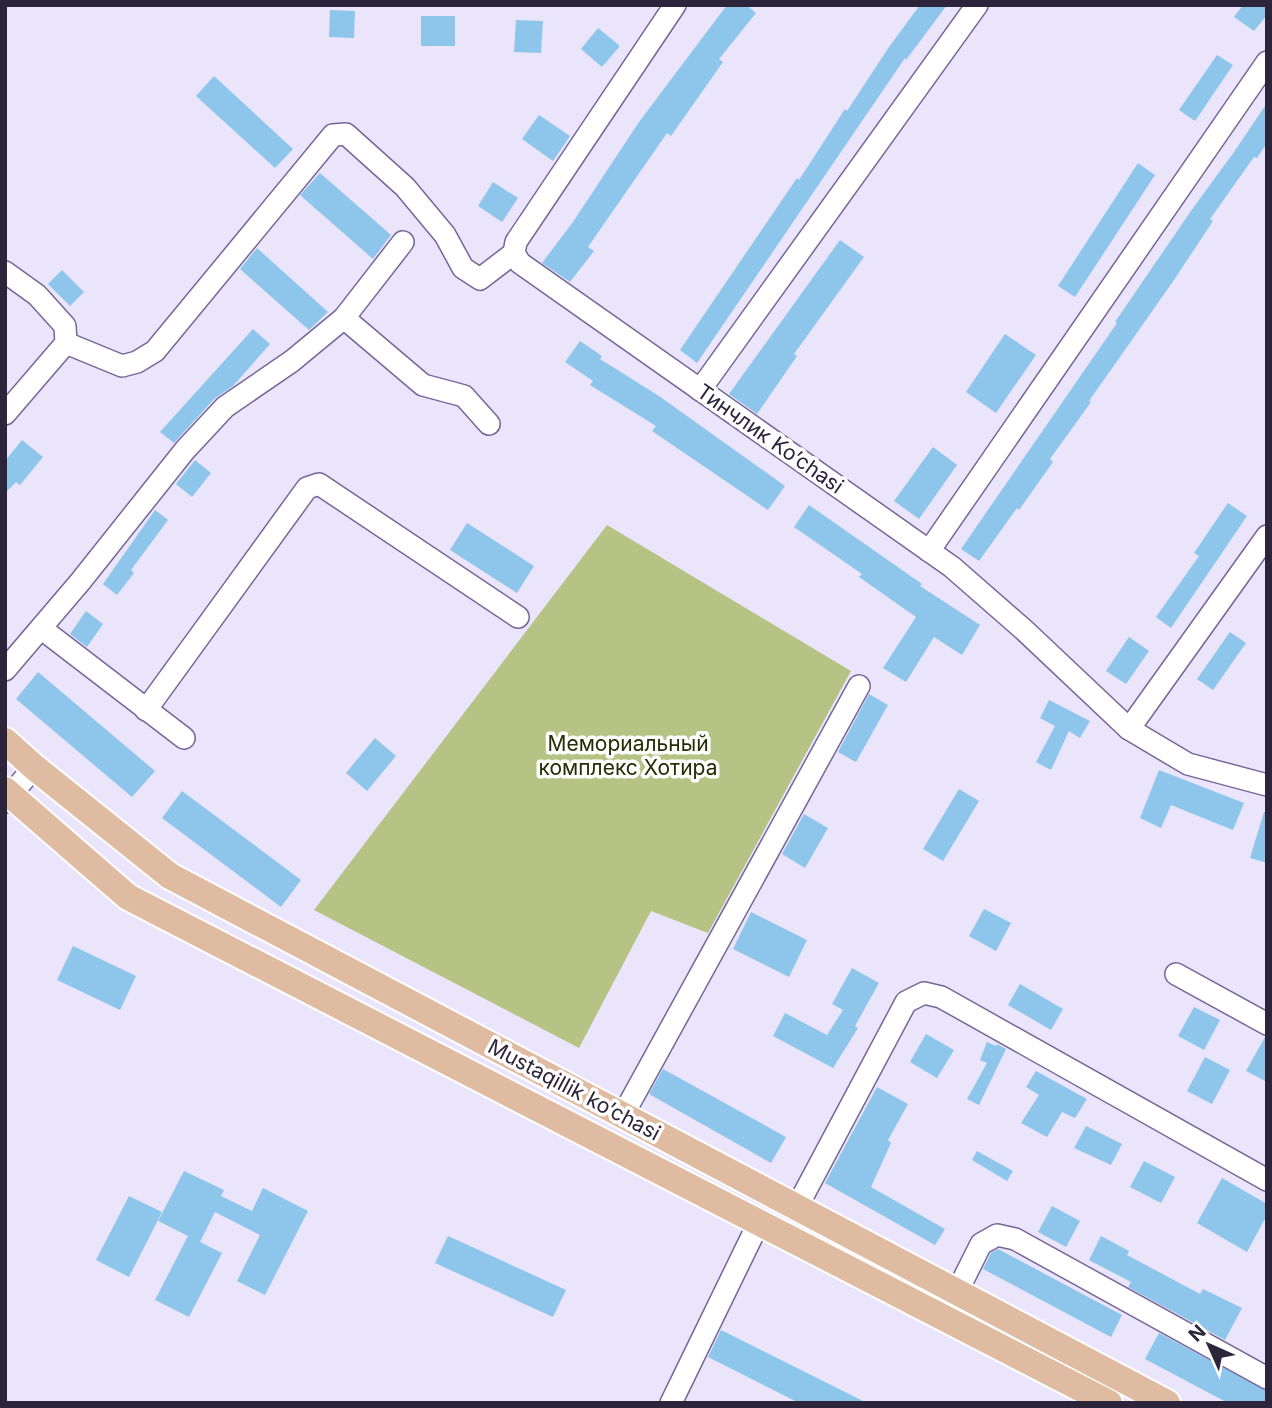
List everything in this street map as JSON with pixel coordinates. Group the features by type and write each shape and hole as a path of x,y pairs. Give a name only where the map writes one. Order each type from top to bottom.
{"main road":[{"name":"Mustaqillik ko’chasi","path":"5,741 170,876 1167,1403"},
{"name":"Mustaqillik ko’chasi","path":"7,795 128,897 1109,1403"}],"street":[{"path":"66,343 122,366 137,362 155,351 333,135 346,134 405,187 445,235 463,268 480,279 514,253 516,242 675,5"},
{"path":"700,390 977,5"},
{"path":"929,551 1267,62"},
{"path":"5,670 42,629 185,450 225,407 292,360 344,318 403,242"},
{"name":"Тинчлик Ko’chasi","path":"514,253 520,263 952,568 1023,629 1129,729 1188,764 1267,785"},
{"path":"5,272 37,295 65,326 66,343 5,414"},
{"path":"344,318 423,385 464,396 489,424"},
{"path":"146,709 307,488 319,484 518,617"},
{"path":"1129,729 1267,536"},
{"path":"42,629 184,738"},
{"path":"622,1115 859,686"},
{"path":"7,795 34,767"},
{"path":"1176,974 1267,1024"},
{"path":"797,1207 906,1002 924,993 941,997 1267,1180"},
{"path":"671,1403 759,1222"},
{"path":"957,1292 981,1244 997,1235 1015,1239 1267,1378"}],"green space":[{"name":"Мемориальный комплекс Хотира","path":"607,525 851,671 708,933 651,911 579,1048 314,910"}],"building":[{"path":"727,5 746,5 756,13 719,59 723,62 671,136 667,133 588,247 594,251 570,282 542,263 573,222 639,122"},
{"path":"920,5 947,5 906,60 905,58 697,363 680,350 797,178 799,180 845,109 847,111"},
{"path":"1243,5 1267,5 1267,15 1254,31 1234,17"},
{"path":"330,10 355,11 354,38 329,37"},
{"path":"421,16 455,16 455,46 421,46"},
{"path":"516,20 543,21 541,53 514,52"},
{"path":"598,28 620,46 602,67 581,49"},
{"path":"1217,55 1233,65 1195,121 1179,110"},
{"path":"214,76 293,149 275,168 196,96"},
{"path":"1267,103 1267,143 1210,219 1213,221 1174,280 1050,459 1053,462 979,561 961,549"},
{"path":"539,115 570,136 553,161 522,139"},
{"path":"1138,163 1155,175 1075,297 1058,286"},
{"path":"320,173 391,235 373,259 300,195"},
{"path":"493,182 518,198 502,222 478,206"},
{"path":"840,240 864,257 794,354 797,356 757,414 729,394"},
{"path":"257,248 328,312 309,330 240,269"},
{"path":"62,270 84,292 70,306 48,284"},
{"path":"253,329 270,344 233,386 215,398 174,443 160,432"},
{"path":"1005,334 1036,355 996,413 966,392"},
{"path":"580,341 602,356 600,359 659,396 785,486 768,510 652,431 656,426 590,385 593,381 565,362"},
{"path":"22,440 43,457 20,485 16,482 5,493 5,461"},
{"path":"933,447 957,465 919,519 894,501"},
{"path":"195,460 211,473 192,497 176,484"},
{"path":"1228,503 1247,516 1171,628 1156,617 1199,556 1194,553"},
{"path":"809,505 922,584 920,586 980,625 962,655 934,637 906,682 883,668 916,617 859,577 862,574 794,527"},
{"path":"155,510 168,520 131,570 134,573 117,595 103,584"},
{"path":"467,523 534,566 517,593 450,550"},
{"path":"86,611 103,624 87,647 70,634"},
{"path":"1230,632 1246,643 1213,690 1197,679"},
{"path":"1129,637 1149,651 1126,684 1106,671"},
{"path":"38,672 155,771 132,797 16,699"},
{"path":"869,694 888,705 856,762 838,752"},
{"path":"1049,700 1090,721 1080,738 1069,731 1051,770 1036,762 1055,726 1040,718"},
{"path":"375,738 396,756 367,791 346,773"},
{"path":"1159,770 1244,803 1233,830 1171,805 1161,828 1140,818"},
{"path":"959,789 979,801 943,861 923,849"},
{"path":"182,791 301,880 281,907 162,818"},
{"path":"1264,812 1267,812 1267,863 1250,858"},
{"path":"804,814 828,828 805,868 782,854"},
{"path":"984,909 1011,923 996,951 969,936"},
{"path":"751,912 807,940 789,977 733,949"},
{"path":"73,946 136,976 120,1010 57,980"},
{"path":"852,968 879,983 855,1026 858,1028 833,1068 773,1036 785,1013 827,1035 843,1010 832,1004"},
{"path":"1020,984 1063,1009 1051,1030 1008,1005"},
{"path":"1194,1007 1220,1020 1204,1050 1178,1036"},
{"path":"926,1034 954,1050 937,1078 910,1062"},
{"path":"1267,1037 1267,1082 1246,1071"},
{"path":"987,1042 1006,1049 979,1105 967,1099 987,1063 980,1060"},
{"path":"1205,1057 1230,1070 1212,1104 1187,1091"},
{"path":"663,1069 786,1137 771,1163 649,1094"},
{"path":"1036,1071 1087,1099 1075,1118 1062,1112 1047,1137 1021,1123 1039,1095 1026,1087"},
{"path":"877,1087 908,1104 888,1140 891,1143 871,1187 945,1229 935,1245 825,1183"},
{"path":"1086,1126 1122,1144 1111,1165 1074,1148"},
{"path":"977,1151 1013,1171 1007,1181 972,1160"},
{"path":"1144,1161 1175,1177 1161,1203 1130,1187"},
{"path":"184,1171 224,1190 221,1196 252,1211 263,1188 308,1211 265,1295 237,1281 260,1235 215,1212 200,1242 222,1253 189,1317 155,1300 188,1236 158,1221"},
{"path":"1222,1178 1267,1204 1267,1215 1247,1252 1197,1223"},
{"path":"129,1196 162,1212 129,1277 96,1260"},
{"path":"1052,1206 1080,1221 1066,1247 1038,1232"},
{"path":"448,1236 566,1290 553,1317 435,1263"},
{"path":"1101,1236 1129,1251 1127,1255 1200,1294 1203,1289 1242,1308 1225,1340 1128,1287 1131,1282 1089,1260"},
{"path":"998,1249 1122,1315 1111,1337 983,1269 991,1253"},
{"path":"721,1330 867,1403 799,1403 708,1357"},
{"path":"1159,1333 1267,1391 1267,1403 1228,1403 1145,1359"}]}
